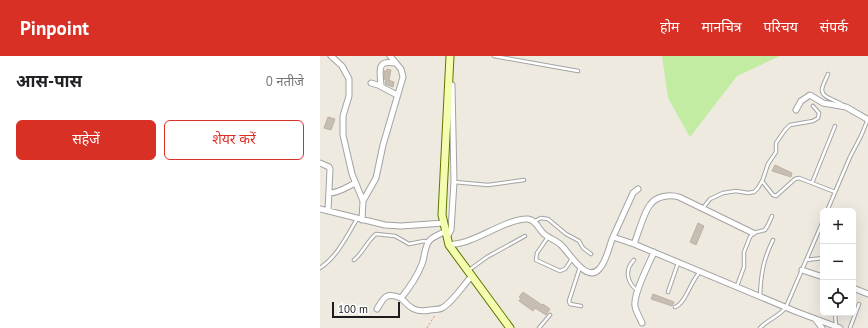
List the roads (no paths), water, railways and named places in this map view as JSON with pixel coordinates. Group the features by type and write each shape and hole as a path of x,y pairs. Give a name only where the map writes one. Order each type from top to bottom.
{"main road":[{"path":"450,56 442,215 449,245 510,328"}],"street":[{"path":"331,56 342,66 349,79 349,96 343,116 344,135 352,174 363,201"},
{"path":"359,220 363,201 376,178 383,145 403,74 401,69 390,56"},
{"path":"320,209 359,220 385,225 446,230 450,234 454,182 451,69 454,56"},
{"path":"381,86 382,65 385,63 396,63"},
{"path":"371,84 381,86 397,95"},
{"path":"796,110 800,101 810,95 823,103 844,106 868,119"},
{"path":"320,163 329,167 330,169 328,211"},
{"path":"329,193 334,193 355,183"},
{"path":"449,245 470,240 496,228 523,219 530,219 542,232 558,243 583,270 590,272 597,271 600,269 633,193 638,189"},
{"path":"634,244 649,206 658,198 668,195 674,195 753,233"},
{"path":"401,298 419,272 428,242 446,230"},
{"path":"613,237 654,252 816,320 838,327"},
{"path":"642,323 635,306 638,291 654,252"},
{"path":"802,270 820,276"},
{"path":"377,309 383,299 388,295 393,294 401,298 409,307 416,311 420,312 439,309 446,306 470,273"},
{"path":"856,289 867,292"},
{"path":"816,320 822,328"}],"lane":[{"path":"494,56 578,71"},
{"path":"828,74 822,90 823,94 844,106"},
{"path":"703,209 710,199 723,193 754,192 762,181 768,164 775,154 776,143 785,130 790,125 813,121 818,118 819,113 813,106"},
{"path":"828,208 868,119"},
{"path":"812,183 836,126"},
{"path":"762,181 773,195 776,196 797,178 835,192"},
{"path":"454,182 488,185 524,180"},
{"path":"737,286 744,267 744,252 750,237 753,233 765,230 772,216"},
{"path":"534,222 541,218 548,219 566,234 579,241 583,248 591,254"},
{"path":"320,268 333,256 359,220"},
{"path":"760,328 780,315 786,307 820,228"},
{"path":"354,260 359,256 376,234 395,236 410,244 424,241 428,242"},
{"path":"470,273 487,257 525,236"},
{"path":"548,237 538,253 536,260 560,270 564,269 572,259"},
{"path":"760,296 763,264 773,240"},
{"path":"806,260 820,258"},
{"path":"634,260 630,266 628,279 632,286 638,291"},
{"path":"668,292 678,263"},
{"path":"580,267 568,301 570,304 581,306"},
{"path":"675,307 681,303 693,280 700,271"},
{"path":"850,328 858,304"},
{"path":"540,328 550,315"},
{"path":"836,316 838,327"}]}
